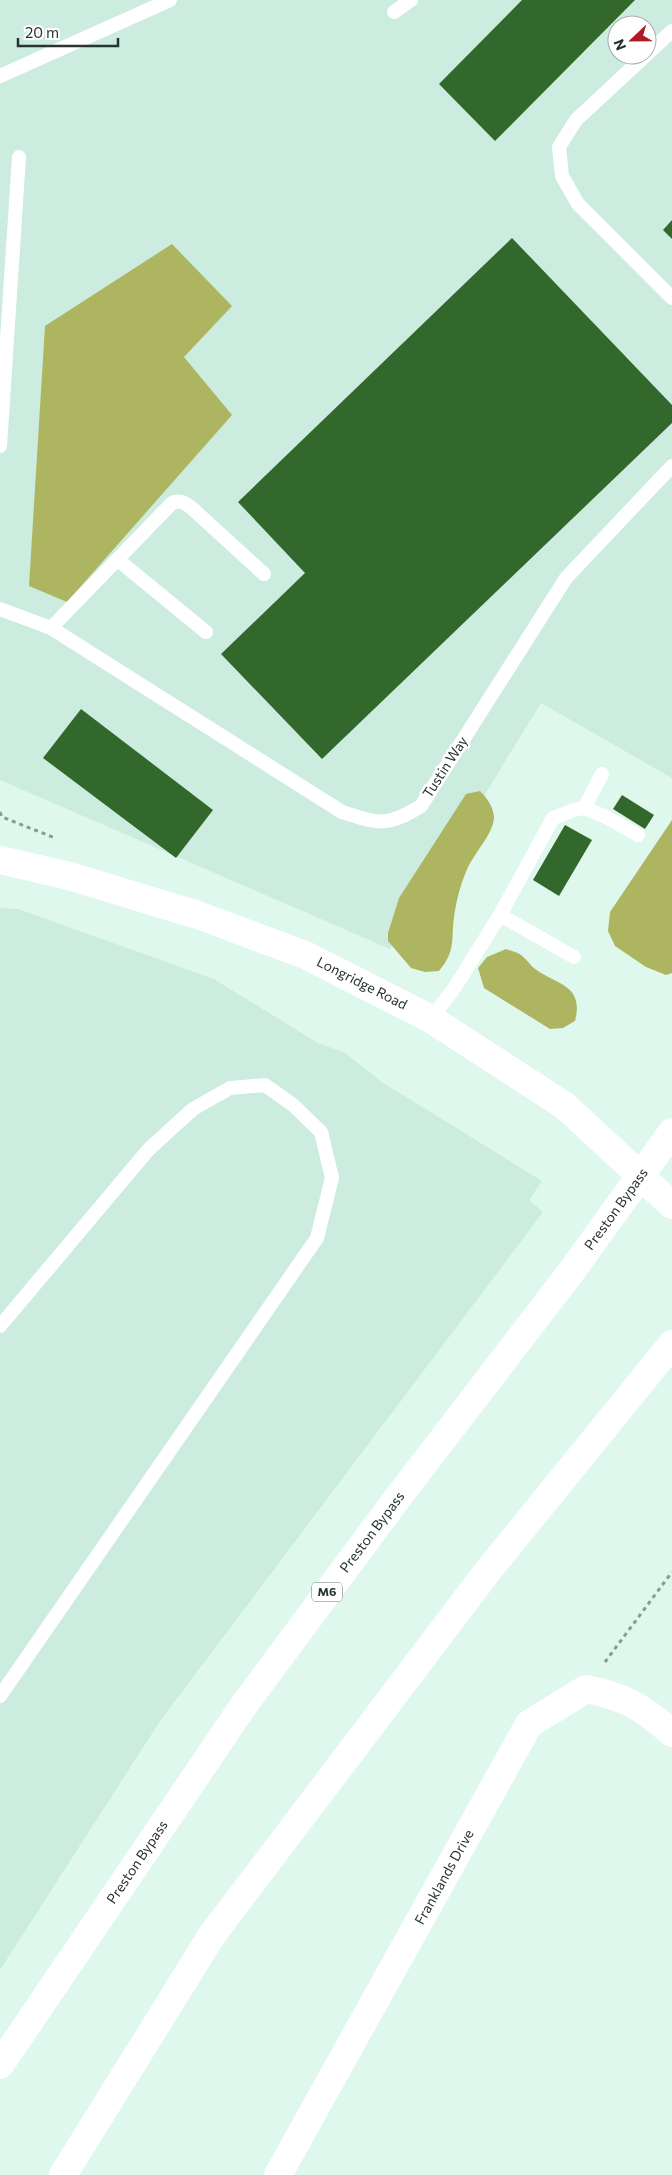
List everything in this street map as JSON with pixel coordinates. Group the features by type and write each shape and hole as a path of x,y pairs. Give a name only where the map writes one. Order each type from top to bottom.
{"main road":[{"name":"Longridge Road","path":"0,860 69,876 207,918 305,955 431,1019 565,1106 672,1205"},
{"name":"Preston Bypass","path":"0,2065 244,1705 396,1500 571,1272 672,1132"},
{"path":"63,2175 212,1935 487,1572 672,1344"},
{"path":"586,1689 614,1694 644,1710 672,1733"},
{"name":"Franklands Drive","path":"278,2175 529,1724 586,1689"}],"lane":[{"path":"0,76 170,0"},
{"path":"394,12 410,0"},
{"path":"657,44 672,31"},
{"path":"634,65 576,120 559,147 562,176 578,204 672,298"},
{"path":"0,446 20,157"},
{"name":"Tustin Way","path":"0,609 51,628 342,812 373,822 400,818 421,806 566,578 672,466"},
{"path":"51,628 172,503 178,500 194,510 264,574"},
{"path":"118,560 206,632"},
{"path":"584,808 602,774"},
{"path":"431,1019 456,987 500,915 553,818 584,808 604,816 638,835"},
{"path":"500,915 574,957"},
{"path":"0,1326 149,1150 193,1109 230,1088 265,1085 292,1105 321,1132 332,1178 317,1238 0,1696"}],"path":[{"path":"586,1689 672,1572"}],"shaded area":[{"path":"0,0 672,0 672,778 541,703 390,949 0,780"},
{"path":"0,908 18,909 214,979 316,1042 345,1053 382,1082 542,1181 529,1200 543,1212 160,1721 0,1970"}],"green space":[{"path":"172,244 232,306 184,357 232,415 67,602 29,586 45,326"},
{"path":"480,791 491,806 494,817 493,824 469,865 458,894 452,945 448,957 439,971 425,972 411,968 388,941 388,933 399,898 466,794"},
{"path":"672,820 672,973 666,975 646,967 615,946 608,931 610,912"},
{"path":"506,949 519,954 536,969 573,993 577,1009 575,1021 563,1028 550,1029 484,988 478,968 487,957"}],"building":[{"path":"522,0 635,0 620,15 607,15 607,28 495,141 439,84"},
{"path":"672,220 672,239 663,230"},
{"path":"512,238 672,405 672,423 322,759 221,654 305,573 238,502"},
{"path":"81,709 213,810 176,858 43,758"},
{"path":"622,795 654,815 645,829 613,809"},
{"path":"565,825 592,840 559,896 533,880"}]}
